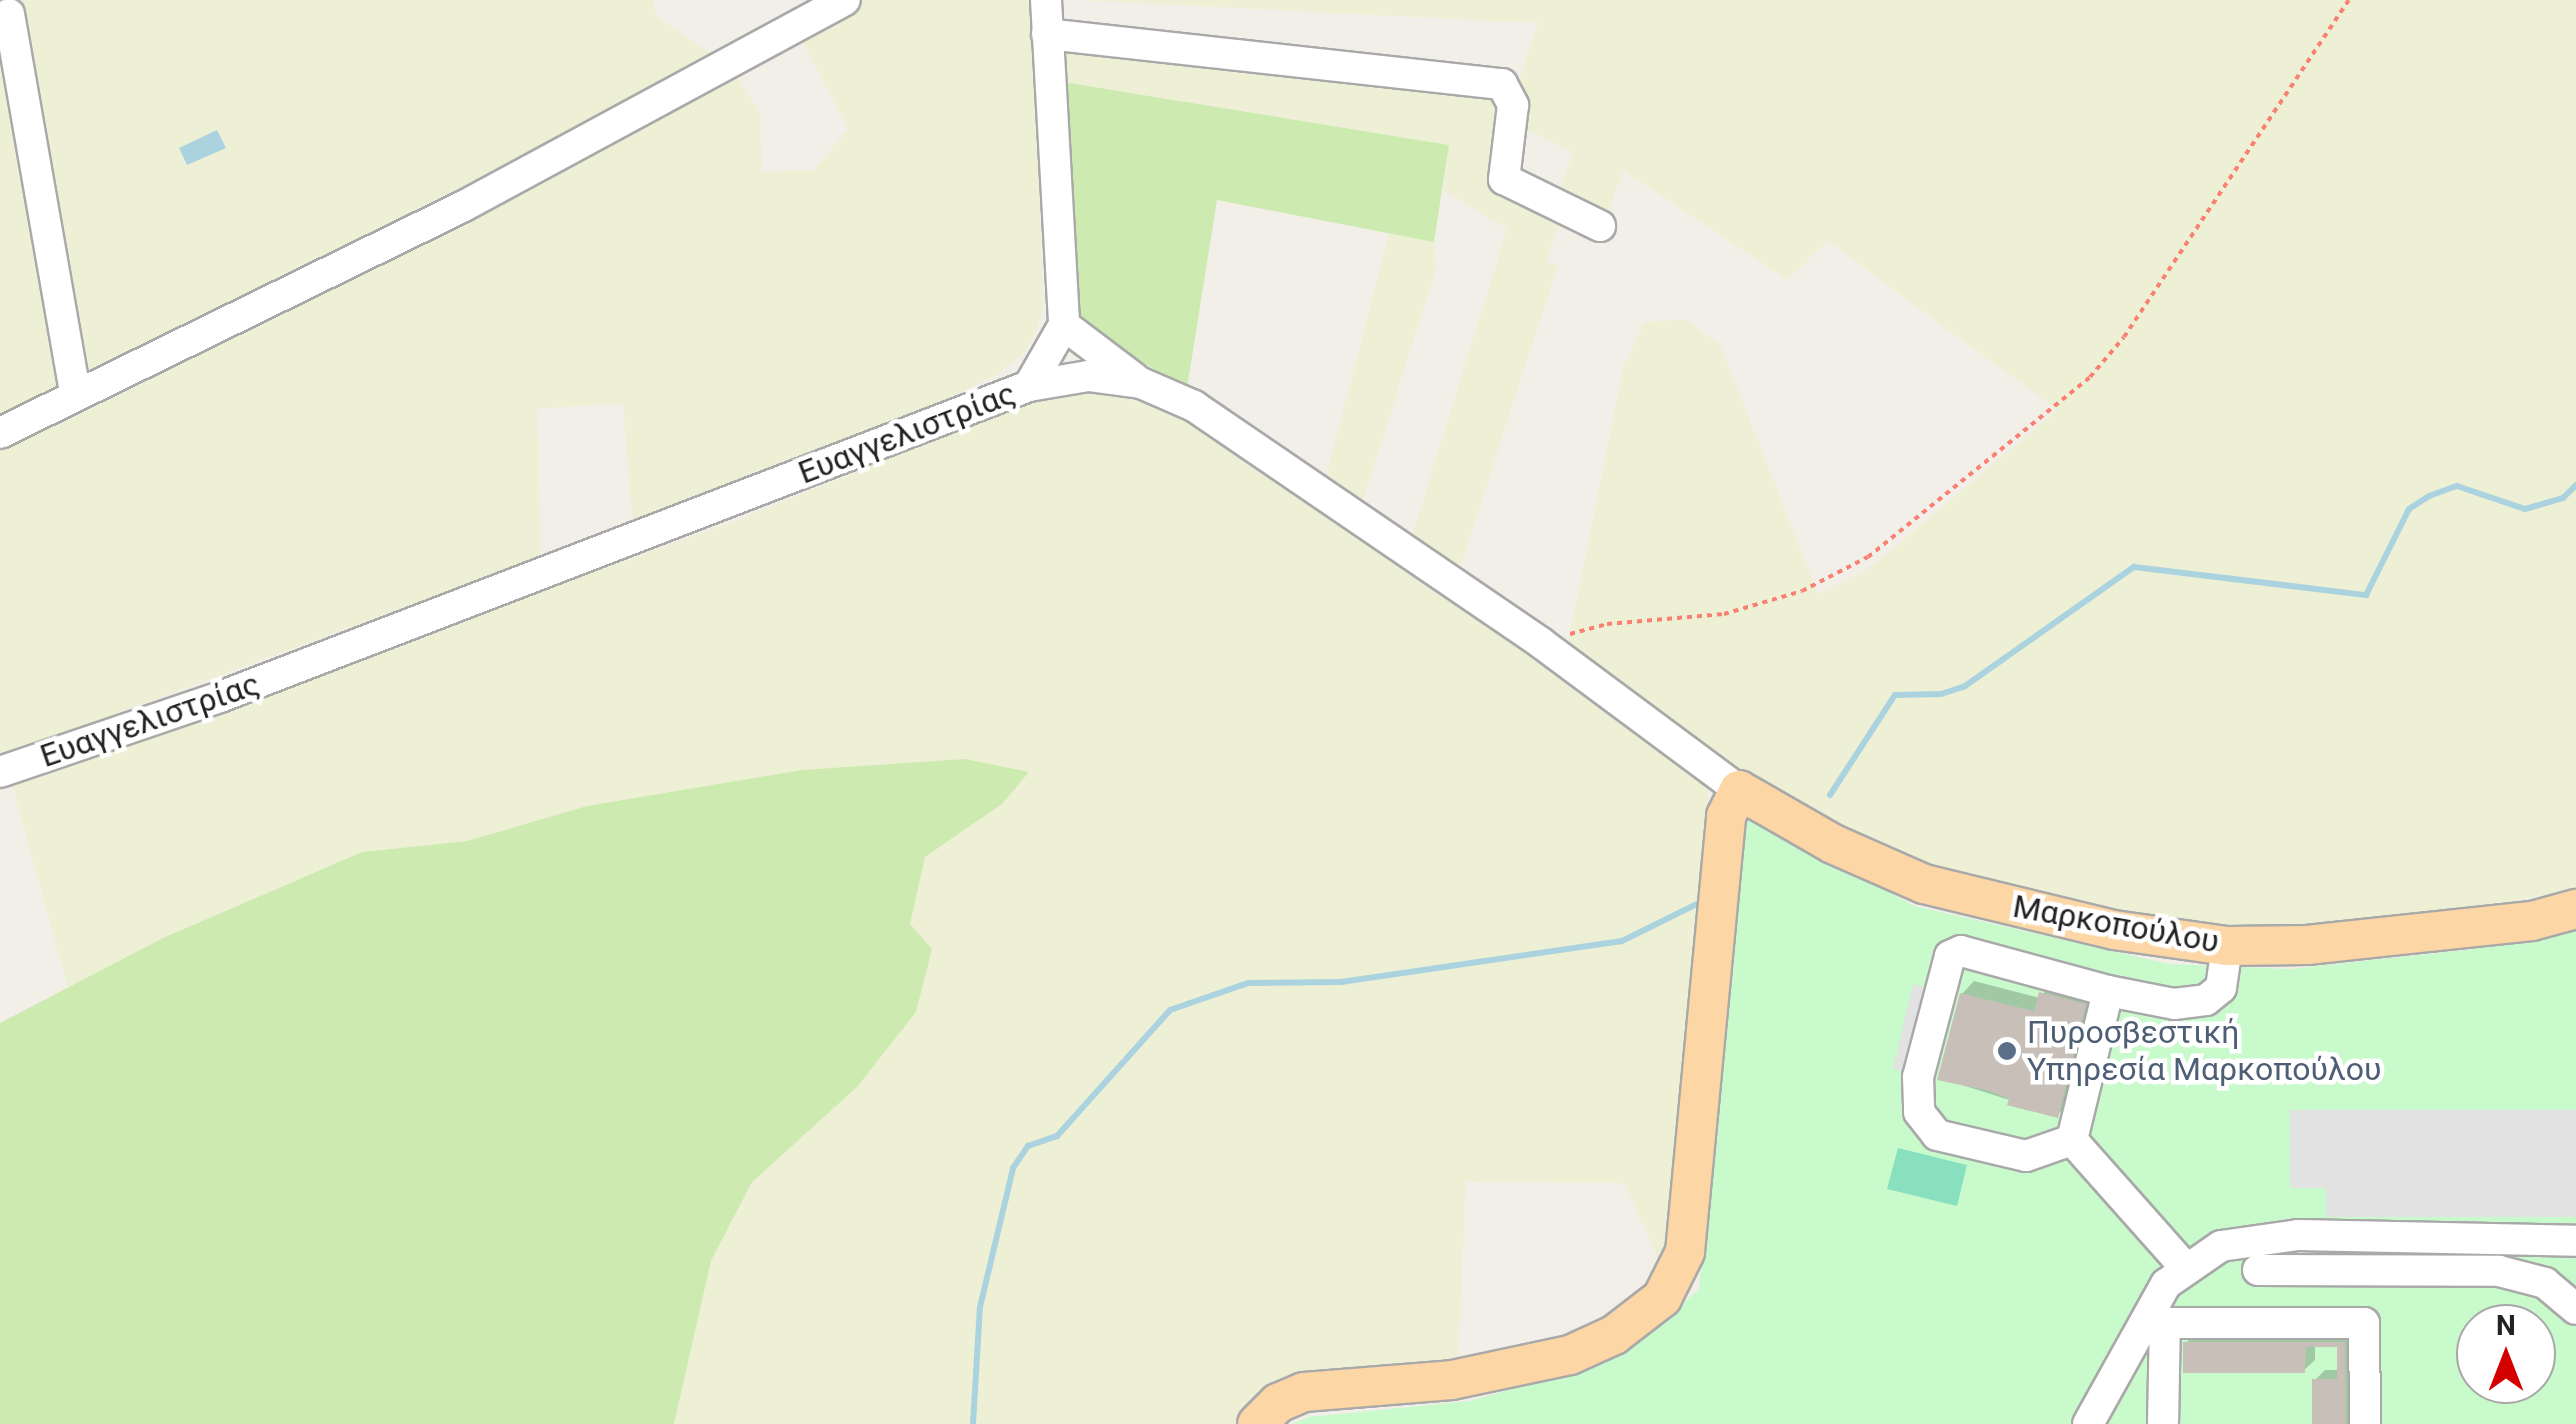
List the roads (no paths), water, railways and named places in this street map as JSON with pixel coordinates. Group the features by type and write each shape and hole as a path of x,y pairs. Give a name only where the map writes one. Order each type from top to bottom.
{"main road":[{"name":"Μαρκοπούλου","path":"1739,790 1833,844 1924,884 2114,930 2227,946 2307,945 2532,921 2576,908"},
{"path":"1257,1424 1278,1403 1304,1392 1452,1380 1570,1355 1614,1335 1662,1298 1684,1252 1726,816 1739,790"}],"street":[{"path":"0,433 75,392 462,206 845,0"},
{"path":"1029,386 1064,325 1046,0"},
{"path":"9,14 40,218 75,392"},
{"path":"1047,34 1502,84 1513,104 1504,179 1600,226"},
{"path":"1064,325 1141,382"},
{"name":"Ευαγγελιστρίας","path":"0,772 220,697 1029,386 1088,376 1141,382 1194,406 1541,642 1739,790"},
{"path":"2072,1140 2026,1156 1938,1135 1919,1112 1918,1077 1950,956 1962,951 2108,991 2174,1004 2206,1000 2221,988 2227,946"},
{"path":"2072,1140 2108,991"},
{"path":"2072,1140 2184,1266"},
{"path":"2088,1424 2144,1314 2184,1266 2221,1246 2298,1235 2576,1240"},
{"path":"2258,1270 2500,1271 2530,1275 2576,1310"},
{"path":"2163,1424 2165,1323 2364,1323 2365,1424"}],"water":[{"path":"217,130 226,148 187,165 179,148"}],"waterway":[{"path":"1830,795 1895,695 1941,694 1965,686 2134,567 2366,595 2409,509 2429,496 2457,486 2525,509 2563,498 2576,485"},
{"path":"973,1424 980,1307 1013,1168 1028,1146 1057,1136 1170,1010 1248,983 1341,982 1622,941 1703,901"}],"place":[{"name":"Πυροσβεστική Υπηρεσία Μαρκοπούλου","path":"2007,1051"}]}
